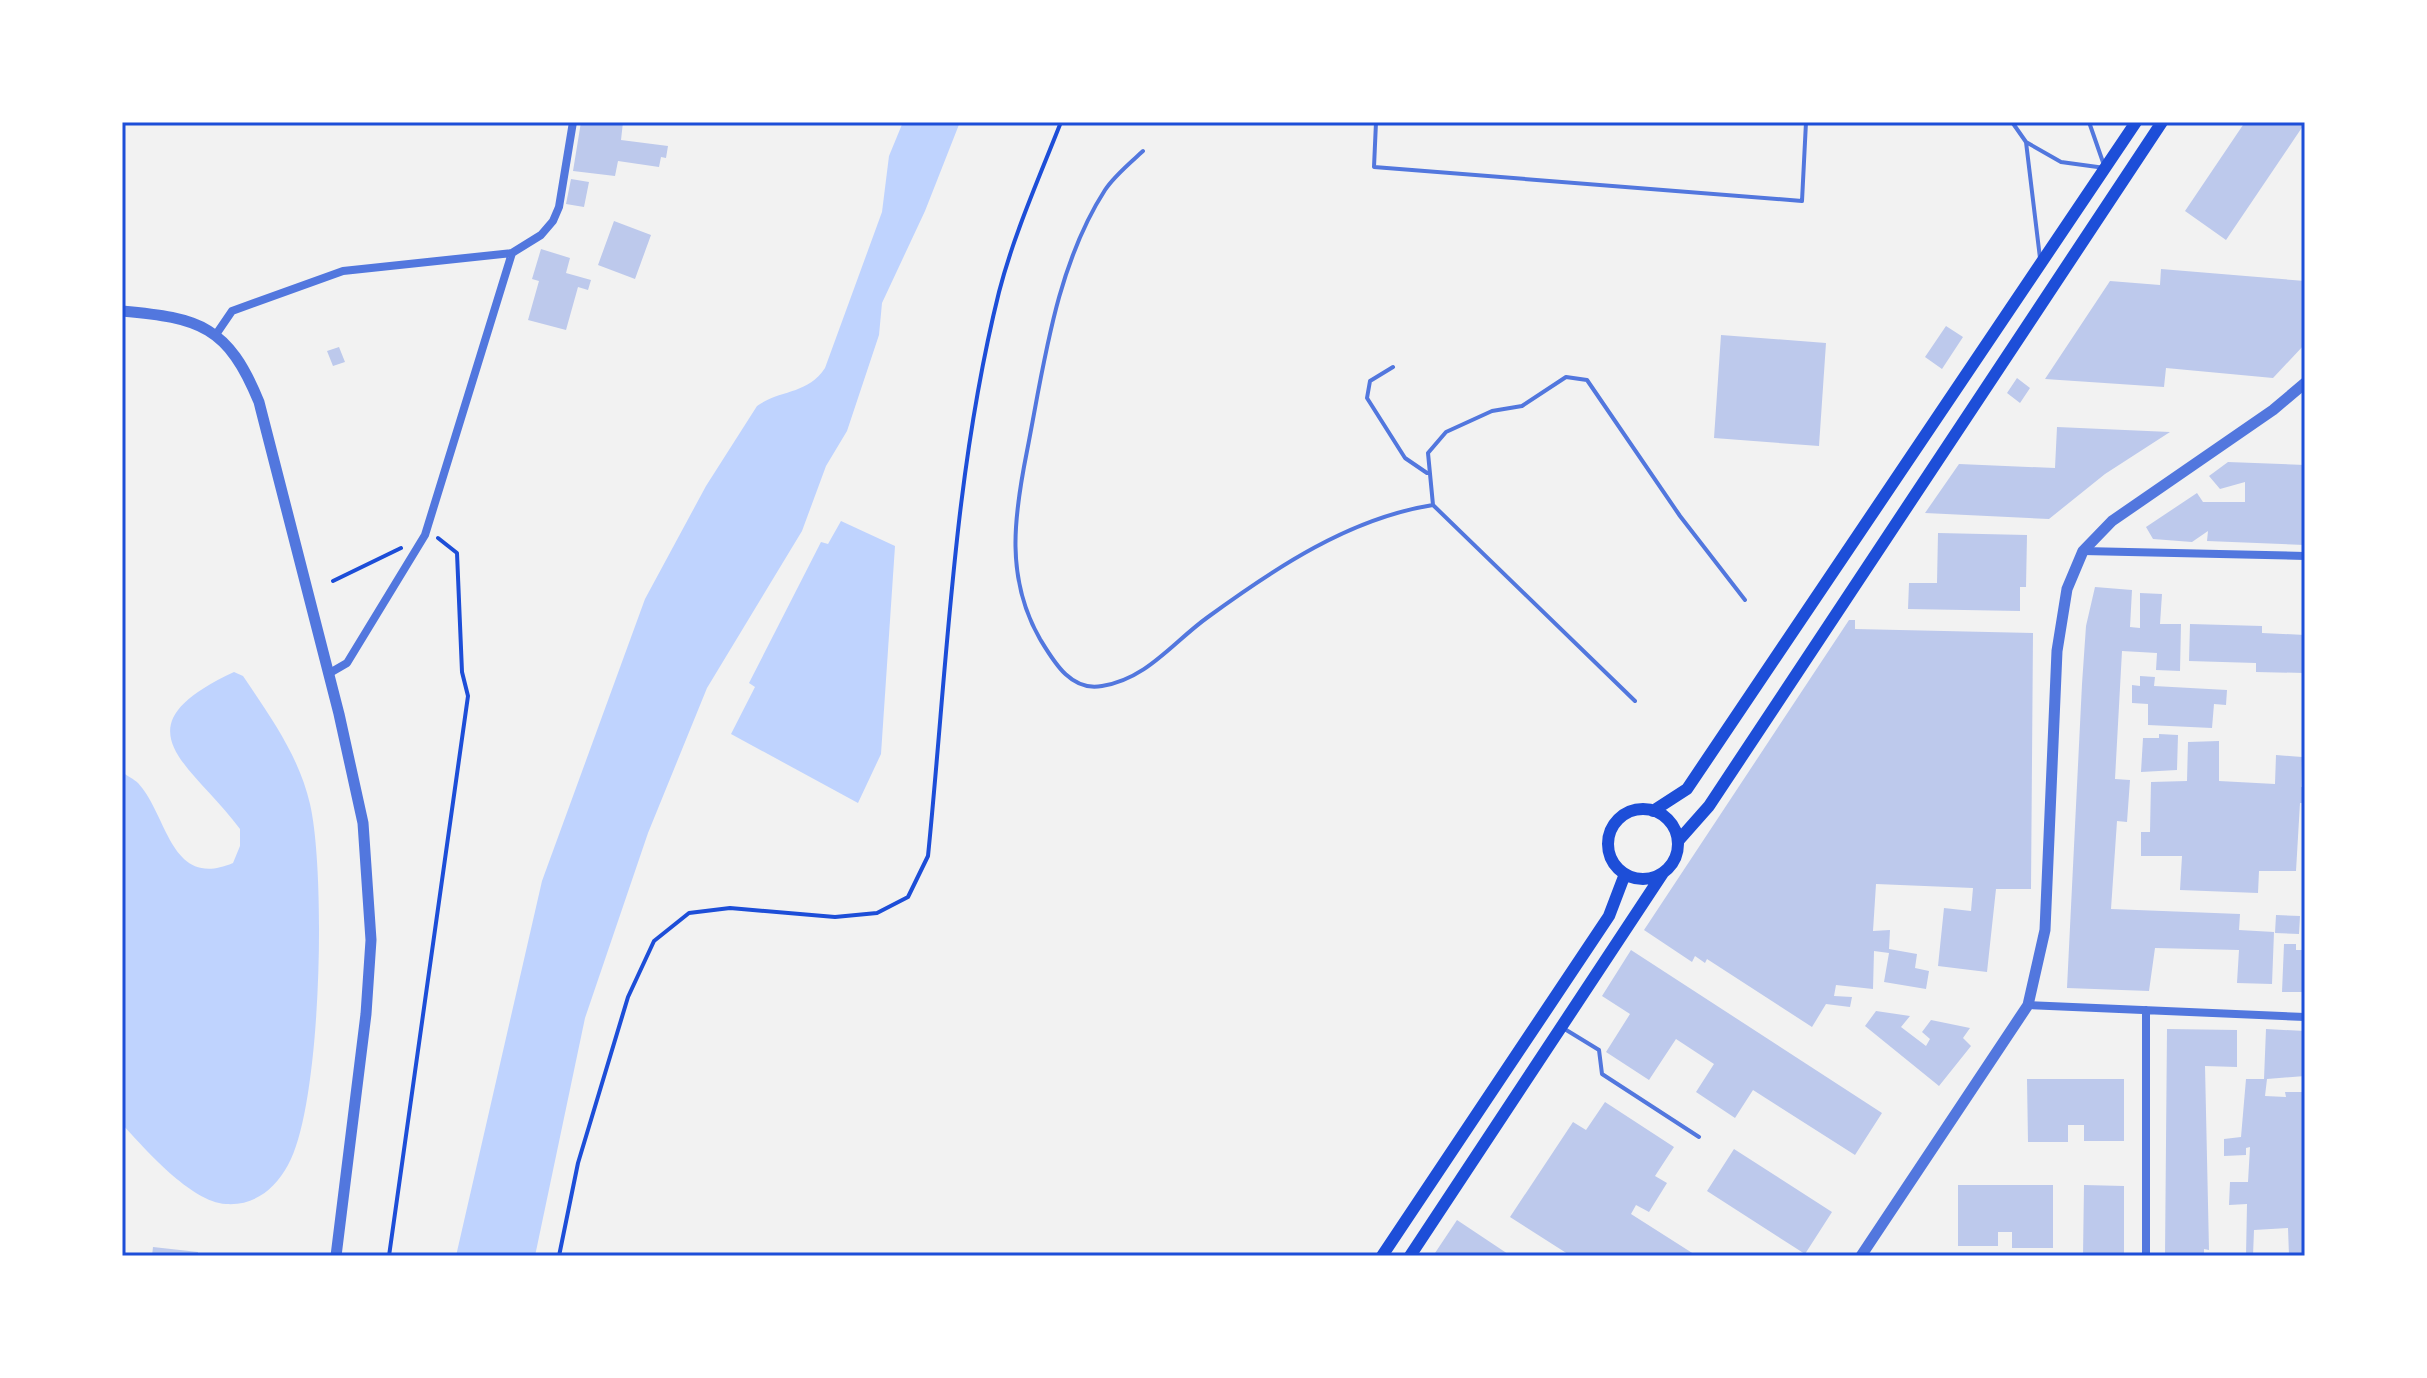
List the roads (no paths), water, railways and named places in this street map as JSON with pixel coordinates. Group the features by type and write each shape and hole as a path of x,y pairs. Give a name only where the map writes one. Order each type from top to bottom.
{"main road":[{"path":"1653,811 1687,789 2136,122"},
{"path":"1678,841 1709,806 2162,122"},
{"path":"1410,1256 1677,853 1678,841 1668,819 1653,811 1633,810 1613,826 1608,839 1610,857 1625,874 1650,879 1663,873"},
{"path":"1382,1256 1609,916 1625,874"}],"street":[{"path":"217,333 232,311 343,271 512,253 541,235 553,221 559,207 573,122"},
{"path":"328,674 347,663 425,535 512,253"},
{"path":"122,311 179,318 217,333 245,367 259,402 363,823 371,940 364,1030 336,1256"},
{"path":"1861,1256 2028,1005 2045,930 2057,651 2067,589 2083,551 2112,521 2273,410 2305,383"},
{"path":"2083,551 2305,556"},
{"path":"2028,1005 2305,1017"},
{"path":"2146,1010 2146,1256"}],"lane":[{"path":"1376,122 1374,167 1802,201 1806,122"},
{"path":"2012,122 2026,142 2061,162 2105,168 2089,122"},
{"path":"2026,142 2040,263"},
{"path":"1143,151 1106,188 1071,265 1056,308 1014,516 1016,577 1028,618 1055,664 1076,684 1101,687 1146,670 1206,618 1320,543 1403,510 1433,505"},
{"path":"1393,367 1370,381 1367,398 1405,458 1427,473"},
{"path":"1635,701 1433,505 1427,473 1428,453 1446,432 1492,411 1522,406 1566,377 1587,380 1672,504 1745,600"},
{"path":"1563,1028 1599,1050 1602,1074 1699,1137"}],"water":[{"path":"903,122 960,122 925,211 882,303 879,335 847,431 826,466 802,531 707,688 648,833 585,1018 535,1256 456,1256 542,881 645,599 706,486 757,406 810,383 825,368 882,212 889,156"},
{"path":"841,521 895,546 881,754 858,803 731,734 755,687 749,683 821,542 828,544"},
{"path":"234,672 243,676 273,721 305,786 315,837 319,933 314,1043 299,1135 288,1165 277,1182 254,1199 226,1204 212,1201 184,1184 122,1124 122,772 138,783 148,797 183,858 196,866 212,869 233,863 240,846 240,829 185,765 174,747 170,729 177,711 198,692"}]}
